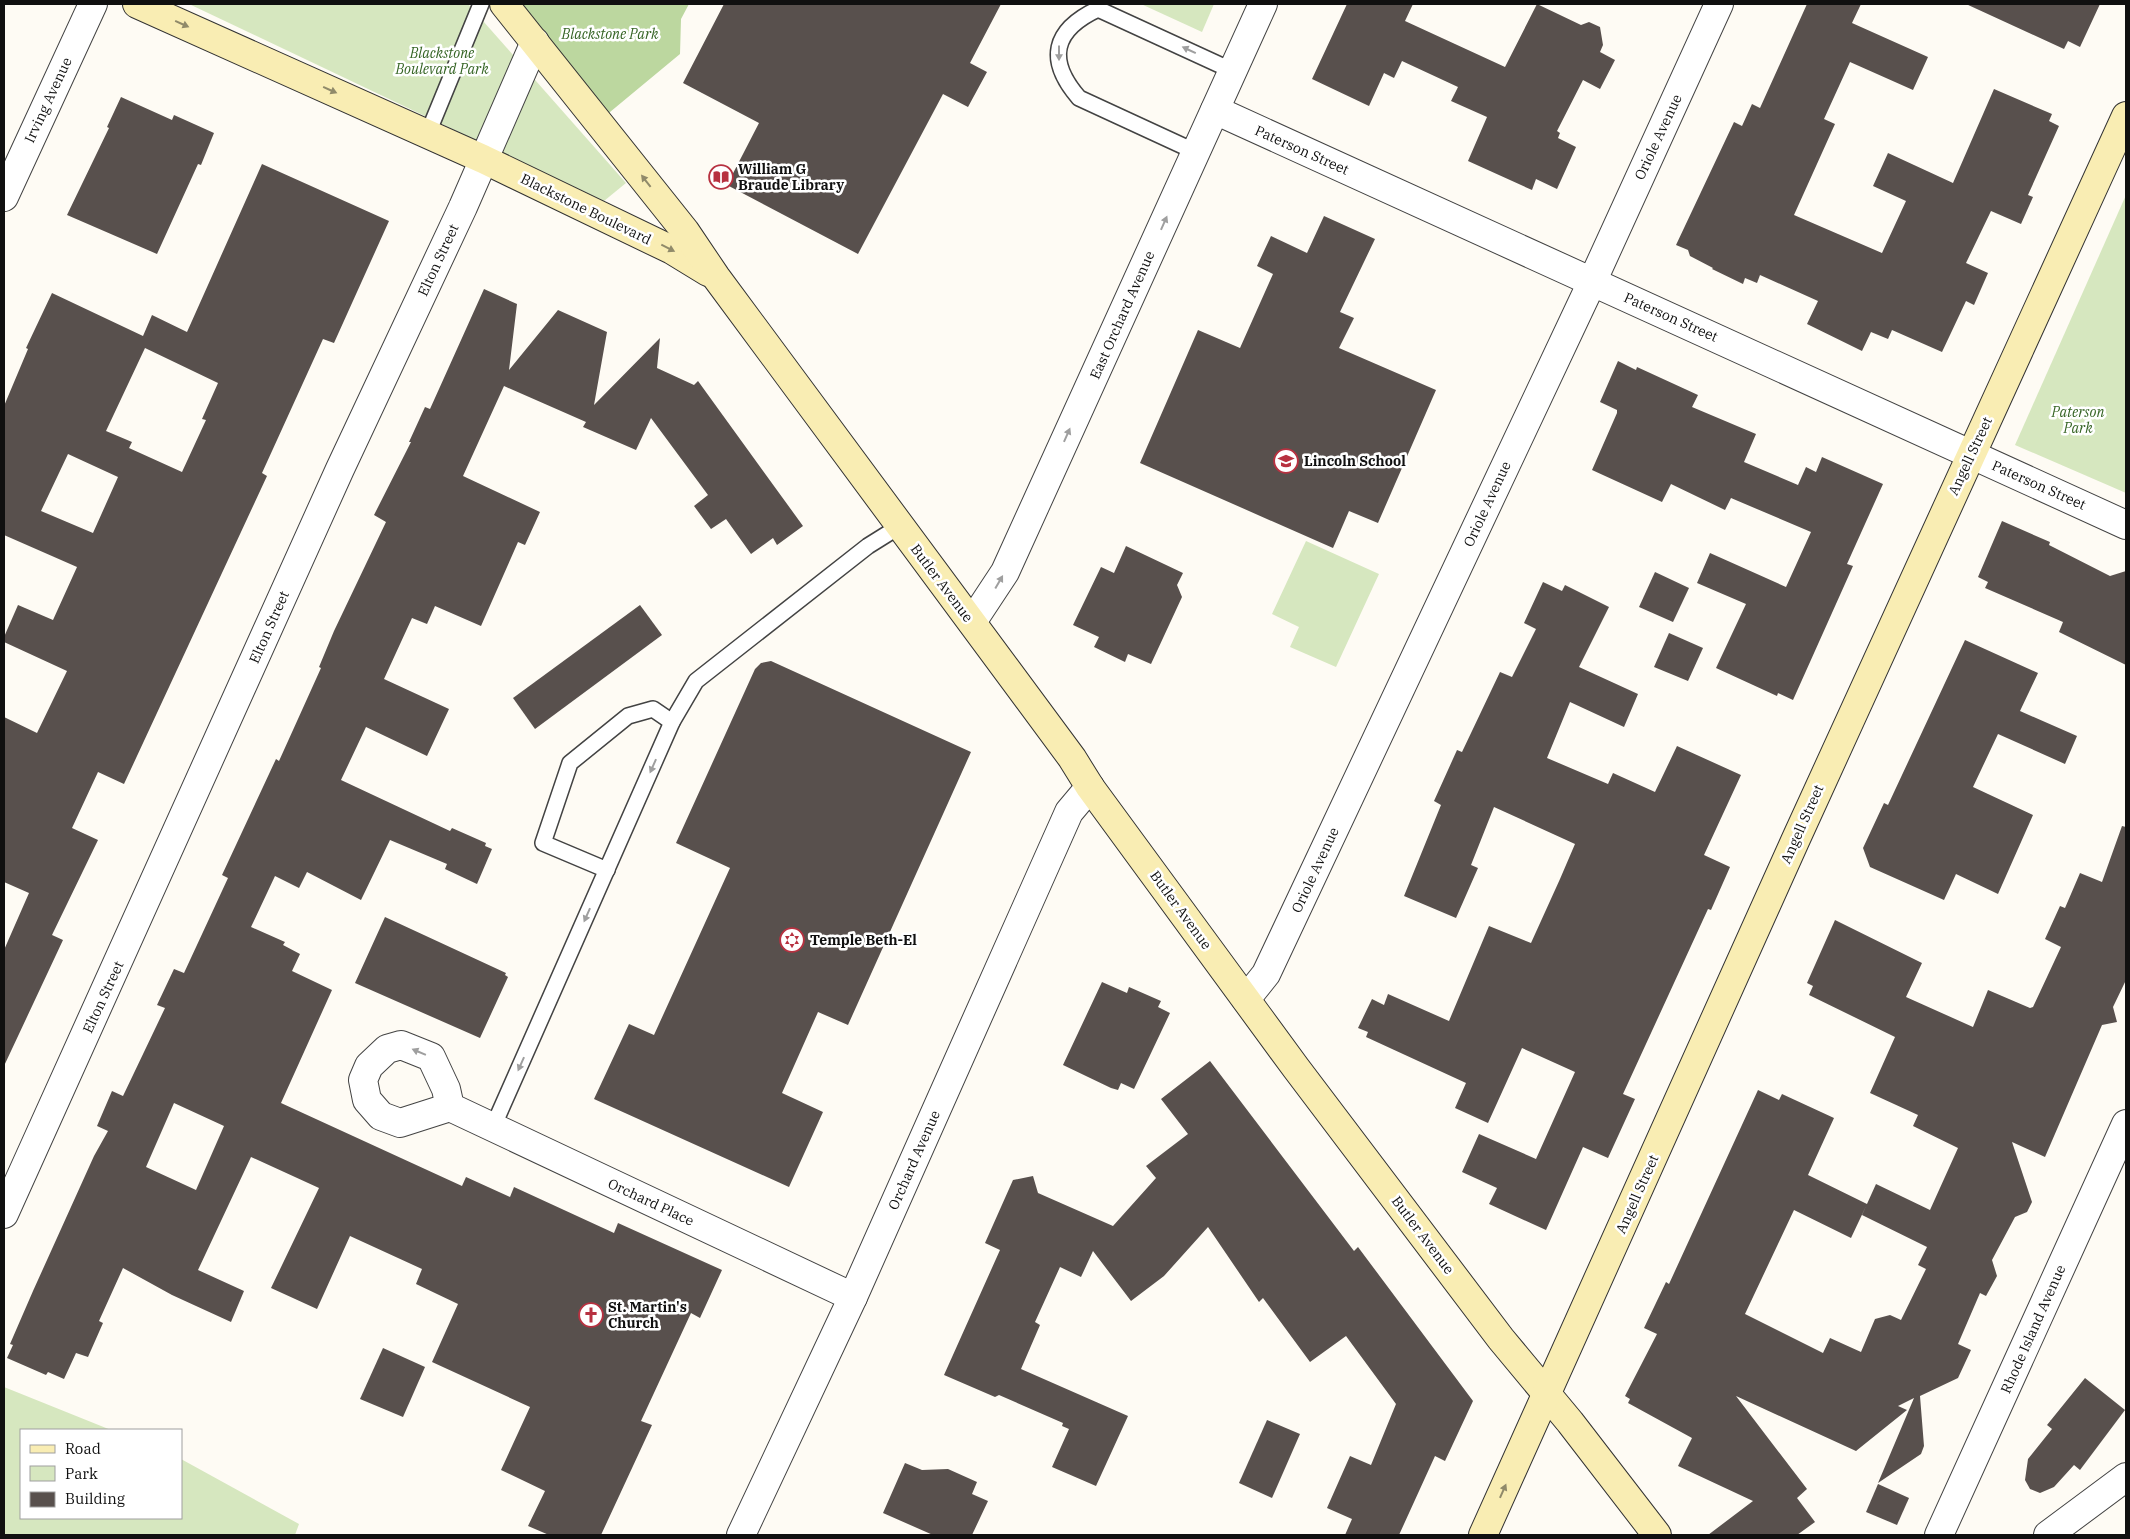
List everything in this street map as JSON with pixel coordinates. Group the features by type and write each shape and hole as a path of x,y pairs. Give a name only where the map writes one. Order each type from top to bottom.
{"main road":[{"name":"Blackstone Boulevard","path":"137,4 428,133 672,250 716,277"},
{"path":"504,4 685,230 716,277"},
{"name":"Angell Street","path":"1483,1535 1970,454 2126,116"},
{"name":"Butler Avenue","path":"716,277 1072,758 1090,787 1246,999 1501,1339 1657,1535"}],"street":[{"name":"Irving Avenue","path":"4,197 93,4"},
{"name":"East Orchard Avenue","path":"972,622 1005,572 1263,4"},
{"name":"Oriole Avenue","path":"1246,999 1266,974 1592,282 1719,4"},
{"name":"Elton Street","path":"4,1214 340,469 463,207 535,42"},
{"name":"Paterson Street","path":"1215,110 2126,525"},
{"name":"Orchard Avenue","path":"741,1535 853,1297 1069,812 1090,787"},
{"name":"Orchard Place","path":"450,1107 853,1297"},
{"name":"Rhode Island Avenue","path":"1939,1535 2126,1124"},
{"path":"2048,1535 2126,1477"}],"lane":[{"path":"428,133 481,4"},
{"path":"1196,152 1079,98 1067,85 1060,68 1058,47 1066,32 1078,19 1098,9 1233,70"},
{"path":"493,1127 672,722 696,681 868,546 900,526"},
{"path":"606,870 543,843 570,763 628,716 653,709 672,722"}],"green space":[{"name":"Blackstone Boulevard Park","path":"189,4 468,4 626,183 604,201"},
{"name":"Blackstone Park","path":"506,4 689,4 681,19 680,54 604,117"},
{"path":"1141,4 1214,4 1202,32"},
{"name":"Paterson Park","path":"2126,195 2126,493 2015,445"},
{"path":"1306,541 1379,574 1336,667 1290,647 1299,627 1272,614"},
{"path":"4,1387 109,1429 20,1429 20,1519 182,1519 182,1460 299,1524 295,1535 4,1535"}],"building":[{"path":"724,4 1001,4 970,63 987,72 968,107 943,94 858,254 727,185 759,123 683,83"},
{"path":"1347,4 1413,4 1405,21 1505,67 1537,4 1581,25 1589,22 1600,27 1603,45 1600,52 1615,60 1600,89 1583,80 1557,131 1560,133 1558,138 1576,147 1557,189 1536,179 1532,190 1468,161 1487,117 1451,101 1458,87 1402,61 1394,78 1384,73 1369,106 1312,79"},
{"path":"1807,4 1861,4 1852,23 1928,57 1913,90 1850,62 1824,119 1835,124 1794,215 1882,253 1906,201 1873,186 1888,153 1953,183 1994,89 2052,114 2049,121 2059,126 2028,195 2033,197 2021,224 1991,211 1966,263 1988,273 1974,305 1966,301 1942,352 1892,330 1888,339 1871,332 1862,351 1807,324 1818,301 1760,275 1757,283 1745,278 1743,284 1712,269 1690,256 1688,250 1676,245 1734,122 1742,126 1752,104 1760,108"},
{"path":"1966,4 2100,4 2080,47 2068,41 2064,49"},
{"path":"121,97 172,120 174,115 214,133 201,165 198,164 157,254 67,215 109,128 107,127"},
{"path":"262,164 389,221 334,343 323,339 262,473 267,476 124,784 98,772 72,828 98,840 52,935 63,940 4,1066 4,950 29,893 4,882 4,717 37,733 67,671 4,642 4,637 18,605 53,620 77,567 4,535 4,406 28,349 26,348 52,293 143,336 152,315 187,332","holes":["145,348 218,383 202,419 206,420 182,472 129,448 132,442 106,431","68,454 118,477 93,533 41,511"]},
{"path":"1324,216 1375,239 1340,312 1354,318 1339,348 1436,390 1378,523 1349,511 1333,548 1140,463 1198,330 1240,348 1273,274 1257,266 1271,236 1307,253"},
{"path":"484,289 517,304 509,370 558,310 607,332 594,405 660,338 657,368 694,385 698,381 803,526 777,545 773,538 751,554 726,519 711,529 694,506 708,495 651,418 636,450 583,427 586,422 504,386 463,476 540,512 525,545 518,542 481,626 435,606 427,624 412,618 384,679 449,709 427,756 366,727 341,780 450,831 452,828 486,843 485,846 492,849 477,884 445,869 447,864 390,840 361,900 307,872 299,888 275,876 251,927 285,942 283,945 300,954 292,971 332,990 281,1103 462,1186 466,1177 510,1197 514,1187 614,1233 618,1223 722,1270 700,1318 691,1313 641,1421 652,1425 601,1535 549,1535 528,1526 545,1491 501,1470 530,1407 432,1362 458,1304 416,1284 422,1269 350,1236 317,1309 271,1288 319,1188 251,1157 198,1270 244,1291 231,1322 172,1295 123,1268 99,1321 103,1323 88,1357 76,1353 64,1379 48,1372 46,1375 7,1358 13,1345 10,1344 33,1291 94,1156 108,1131 97,1126 112,1091 123,1096 165,1008 157,1005 174,969 184,973 228,878 222,875 276,759 279,761 321,668 319,667 334,631 386,522 374,515 411,442 409,442 425,407 430,409","holes":["174,1103 224,1126 196,1190 146,1167"]},
{"path":"1618,361 1636,370 1637,367 1698,395 1692,407 1756,434 1744,462 1798,485 1806,467 1816,472 1822,457 1883,484 1847,564 1853,566 1793,700 1778,693 1777,696 1716,668 1746,604 1697,583 1710,553 1786,587 1811,532 1731,498 1725,510 1671,484 1662,502 1592,470 1617,413 1617,410 1600,402"},
{"path":"2002,521 2050,542 2049,545 2110,576 2126,571 2126,665 2059,632 2063,622 1985,588 1988,582 1978,577"},
{"path":"1126,546 1183,573 1177,585 1182,597 1151,664 1128,654 1125,662 1094,647 1099,637 1073,625 1101,567 1114,573"},
{"path":"1655,572 1689,588 1673,622 1639,607"},
{"path":"1543,582 1562,591 1565,585 1609,607 1579,667 1638,694 1624,727 1570,702 1547,758 1608,784 1613,773 1655,792 1677,746 1741,775 1704,855 1730,867 1711,910 1708,909 1623,1094 1635,1099 1608,1158 1583,1147 1546,1230 1489,1204 1497,1188 1462,1172 1479,1134 1536,1159 1575,1072 1522,1048 1488,1123 1455,1108 1466,1083 1366,1037 1368,1032 1358,1028 1372,999 1384,1005 1388,994 1449,1021 1489,926 1531,943 1575,844 1494,807 1471,865 1478,868 1456,918 1404,896 1441,805 1434,801 1457,750 1462,752 1500,672 1512,677 1536,629 1524,623"},
{"path":"640,605 662,635 535,729 513,698"},
{"path":"1669,633 1703,648 1688,681 1654,667"},
{"path":"1965,640 2038,673 2020,711 2077,736 2065,764 1998,734 1973,787 2033,815 1998,894 1956,874 1944,900 1870,867 1863,848 1884,803 1888,805"},
{"name":"Temple Beth-El","path":"771,661 971,752 848,1025 818,1012 782,1093 823,1112 789,1187 594,1099 629,1024 654,1035 730,868 676,843 755,669 761,663"},
{"path":"2122,826 2126,827 2126,980 2113,1007 2117,1022 2102,1025 2045,1157 2012,1142 2032,1202 2027,1212 2015,1217 1992,1260 1997,1276 1986,1296 1980,1293 1958,1344 1971,1350 1958,1378 1920,1396 1924,1446 1921,1454 1878,1483 1914,1398 1898,1406 1907,1410 1856,1451 1736,1396 1807,1489 1797,1498 1815,1522 1797,1535 1708,1535 1753,1501 1678,1466 1692,1438 1628,1403 1630,1399 1625,1396 1657,1334 1644,1328 1666,1282 1669,1284 1758,1090 1779,1100 1782,1094 1834,1118 1808,1175 1867,1204 1876,1184 1930,1210 1958,1148 1913,1126 1918,1115 1870,1093 1895,1037 1809,995 1813,986 1807,983 1835,920 1922,963 1906,997 1973,1027 1988,990 2030,1008 2033,1007 2061,947 2045,939 2060,906 2065,908 2080,873 2102,882","holes":["1866,1206 1862,1215 1927,1247 1918,1265 1926,1269 1901,1320 1890,1315 1875,1319 1861,1352 1830,1338 1823,1353 1745,1314 1794,1210 1851,1238"]},
{"path":"385,917 506,973 505,975 508,977 480,1038 355,983"},
{"path":"1102,982 1127,993 1129,987 1161,1001 1158,1007 1170,1013 1134,1089 1121,1083 1118,1090 1111,1088 1063,1065"},
{"path":"1210,1061 1354,1251 1358,1247 1473,1401 1445,1461 1435,1456 1399,1535 1345,1535 1352,1519 1327,1508 1350,1456 1371,1465 1396,1404 1346,1336 1310,1362 1263,1298 1259,1302 1208,1227 1164,1276 1131,1301 1093,1251 1081,1277 1060,1267 1035,1322 1040,1325 1021,1369 1128,1416 1096,1486 1052,1467 1069,1429 1062,1426 1063,1423 999,1395 995,1397 944,1375 1000,1250 985,1243 1013,1180 1033,1176 1038,1193 1113,1226 1156,1178 1146,1166 1188,1134 1161,1099"},
{"path":"383,1348 425,1367 403,1417 360,1399"},
{"path":"2085,1378 2125,1410 2080,1470 2074,1465 2054,1487 2040,1493 2030,1489 2025,1480 2028,1459 2052,1429 2047,1425"},
{"path":"1267,1420 1300,1434 1272,1498 1239,1483"},
{"path":"905,1463 922,1470 948,1469 977,1482 972,1494 988,1501 972,1535 933,1535 883,1513"},
{"path":"1878,1484 1909,1498 1897,1525 1866,1512"}],"place":[{"name":"William G Braude Library","path":"721,177"},
{"name":"Lincoln School","path":"1286,461"},
{"name":"Temple Beth-El","path":"792,940"},
{"name":"St. Martin's Church","path":"591,1315"}]}
